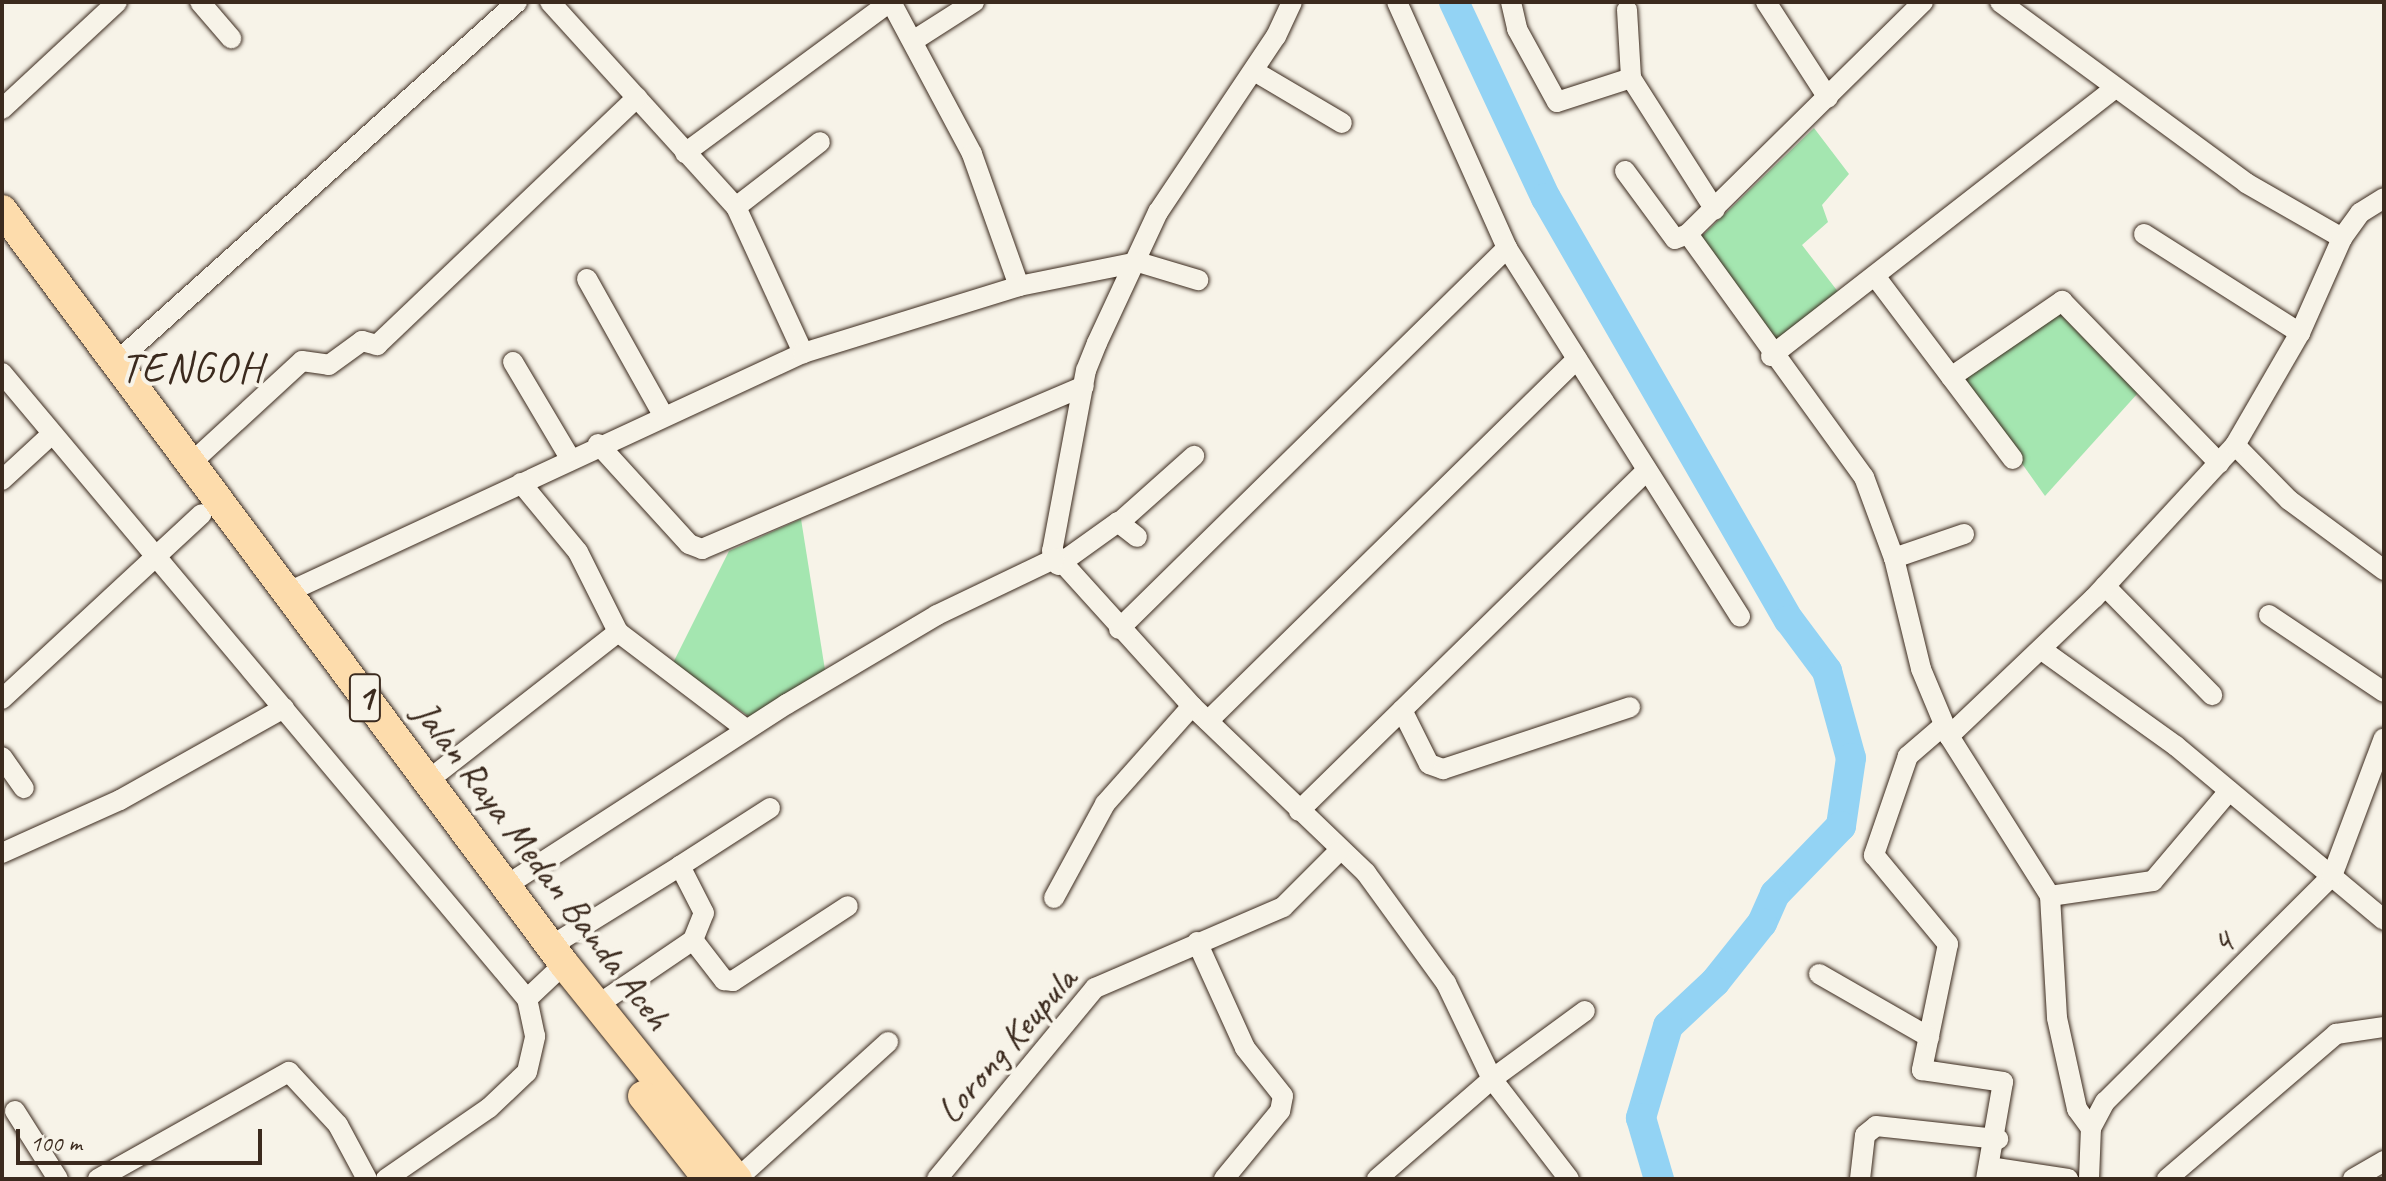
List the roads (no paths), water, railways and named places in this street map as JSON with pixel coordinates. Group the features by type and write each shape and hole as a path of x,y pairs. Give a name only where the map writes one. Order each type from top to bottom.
{"highway":[{"name":"Jalan Raya Medan Banda Aceh","path":"2,210 83,338 202,514 554,962 708,1179"},
{"name":"Jalan Raya Medan Banda Aceh","path":"2,240 83,338 114,364 426,782 507,885 554,962 596,1006 737,1179"}],"street":[{"path":"2,109 117,2"},
{"path":"200,2 231,38"},
{"path":"114,364 517,2"},
{"path":"550,2 736,207 803,353"},
{"path":"685,153 890,2 916,39 972,154 1019,286"},
{"path":"916,39 974,2"},
{"path":"1056,562 1084,386 1097,343 1171,190 1254,71 1292,2"},
{"path":"1397,2 1507,248 1740,616"},
{"path":"1511,2 1517,29 1557,102 1631,78"},
{"path":"1766,2 1828,98"},
{"path":"1625,171 1675,239 1688,234 1923,2"},
{"path":"2000,2 2246,183 2342,238"},
{"path":"1627,10 1631,78 1715,210"},
{"path":"1254,71 1342,123"},
{"path":"1771,356 2115,88"},
{"path":"190,464 302,361 329,365 362,341 377,345 637,97"},
{"path":"736,207 820,142"},
{"path":"2068,1179 1988,1173 1998,1139 2002,1081 1923,1072 1948,944 1874,855 1908,756 1946,730 2042,650 2235,445 2300,333 2342,238 2360,213 2384,198"},
{"path":"1688,234 1771,356 1864,477 1894,558 1921,669 1946,730 2050,896 2057,1018 2077,1109 2091,1128 2089,1179"},
{"path":"2144,234 2300,333"},
{"path":"1119,629 1507,248"},
{"path":"286,593 598,444 803,353 1019,286 1138,262 1198,280"},
{"path":"1875,276 2013,459"},
{"path":"587,279 663,415"},
{"path":"1951,377 2062,301 2219,463"},
{"path":"1208,721 1577,359"},
{"path":"513,362 570,458"},
{"path":"2,373 527,999 535,1036 527,1072 477,1117 386,1179"},
{"path":"598,444 689,544 702,549 1084,386"},
{"path":"2,480 52,434"},
{"path":"2235,445 2289,500 2384,570"},
{"path":"507,885 746,729 937,615 1056,562 1121,521 1194,456"},
{"path":"1299,811 1647,470"},
{"path":"521,483 578,552 618,632 746,729"},
{"path":"2,699 154,555 202,514"},
{"path":"1121,521 1137,537"},
{"path":"1894,558 1964,534"},
{"path":"1056,562 1192,706 1366,873 1446,983 1492,1079 1569,1179"},
{"path":"2105,586 2212,695"},
{"path":"2269,615 2384,692"},
{"path":"426,782 618,632"},
{"path":"2042,650 2229,791 2384,920"},
{"path":"1054,898 1105,804 1192,706"},
{"path":"1402,710 1429,764 1443,769 1630,707"},
{"path":"2,853 120,800 284,708"},
{"name":"4","path":"2091,1128 2105,1102 2332,876 2384,738"},
{"path":"2,757 24,788"},
{"path":"2050,896 2153,881 2229,791"},
{"path":"527,999 554,962 680,866 770,808"},
{"name":"Lorong Keupula","path":"937,1179 1095,988 1283,907 1340,850"},
{"path":"596,1006 693,940 704,913 680,866"},
{"path":"693,940 729,982 848,906"},
{"path":"1197,942 1245,1048 1283,1096 1280,1111 1224,1179"},
{"path":"1819,974 1929,1037"},
{"path":"1377,1179 1492,1079 1585,1011"},
{"path":"2167,1179 2336,1034 2384,1027"},
{"path":"737,1179 888,1042"},
{"path":"98,1179 289,1072 338,1125 367,1179"},
{"path":"15,1111 58,1179"},
{"path":"1860,1179 1865,1135 1876,1126 1998,1139"},
{"path":"2353,1179 2384,1161"}],"waterway":[{"path":"1454,2 1546,198 1789,620 1827,671 1851,758 1841,826 1775,894 1762,923 1715,982 1668,1026 1641,1118 1659,1179"}],"district":[{"name":"TENGOH","path":"192,368"}]}
